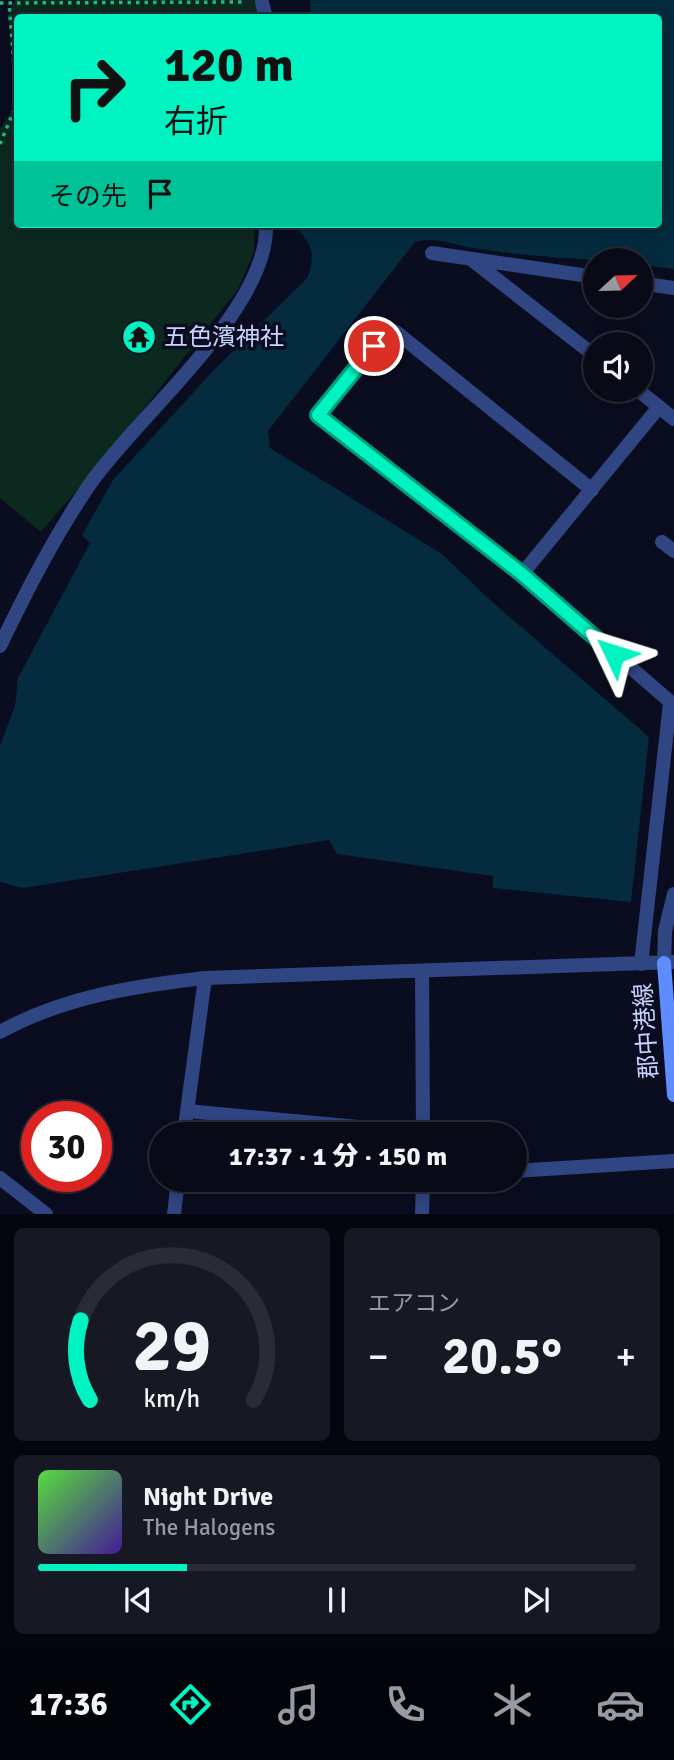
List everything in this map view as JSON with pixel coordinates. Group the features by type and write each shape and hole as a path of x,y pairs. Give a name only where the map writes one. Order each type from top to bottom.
{"main road":[{"name":"郡中港線","path":"669,962 674,1095"}],"street":[{"path":"262,2 265,14"},
{"path":"0,646 35,574 91,482 211,341 248,290 262,259 266,228"},
{"path":"432,253 583,274"},
{"path":"471,259 583,347"},
{"path":"653,285 674,288"},
{"path":"396,332 592,490"},
{"path":"374,346 318,415 522,574 672,704 641,964"},
{"path":"653,402 674,418"},
{"path":"522,574 659,407"},
{"path":"0,1032 68,1004 121,989 205,978 669,962 665,931 674,894"},
{"path":"422,972 423,1122"},
{"path":"186,1122 205,978"},
{"path":"187,1111 305,1122"},
{"path":"527,1170 674,1161"},
{"path":"0,1178 46,1214"},
{"path":"174,1214 177,1192"},
{"path":"422,1214 423,1192"}],"path":[{"path":"0,3 262,2"},
{"path":"9,3 14,59"},
{"path":"0,145 14,112"}],"green space":[{"path":"15,0 256,0 259,14 14,14 14,74 8,15"},
{"path":"14,108 14,228 255,228 254,252 238,289 108,454 41,532 0,498 0,129"}],"water":[{"path":"310,0 674,0 674,269 653,266 653,248 583,248 583,259 478,249 439,241 415,242 268,431 270,448 442,554 490,600 649,737 631,902 493,888 493,876 337,854 329,840 23,888 0,882 0,746 15,706 18,678 90,543 82,535 113,480 212,372 307,278 312,255 308,242 296,228 662,228 662,14 311,14"}],"place":[{"name":"五色濱神社","path":"139,337"}],"route":[{"path":"374,346 318,415 522,574 614,654"}]}
